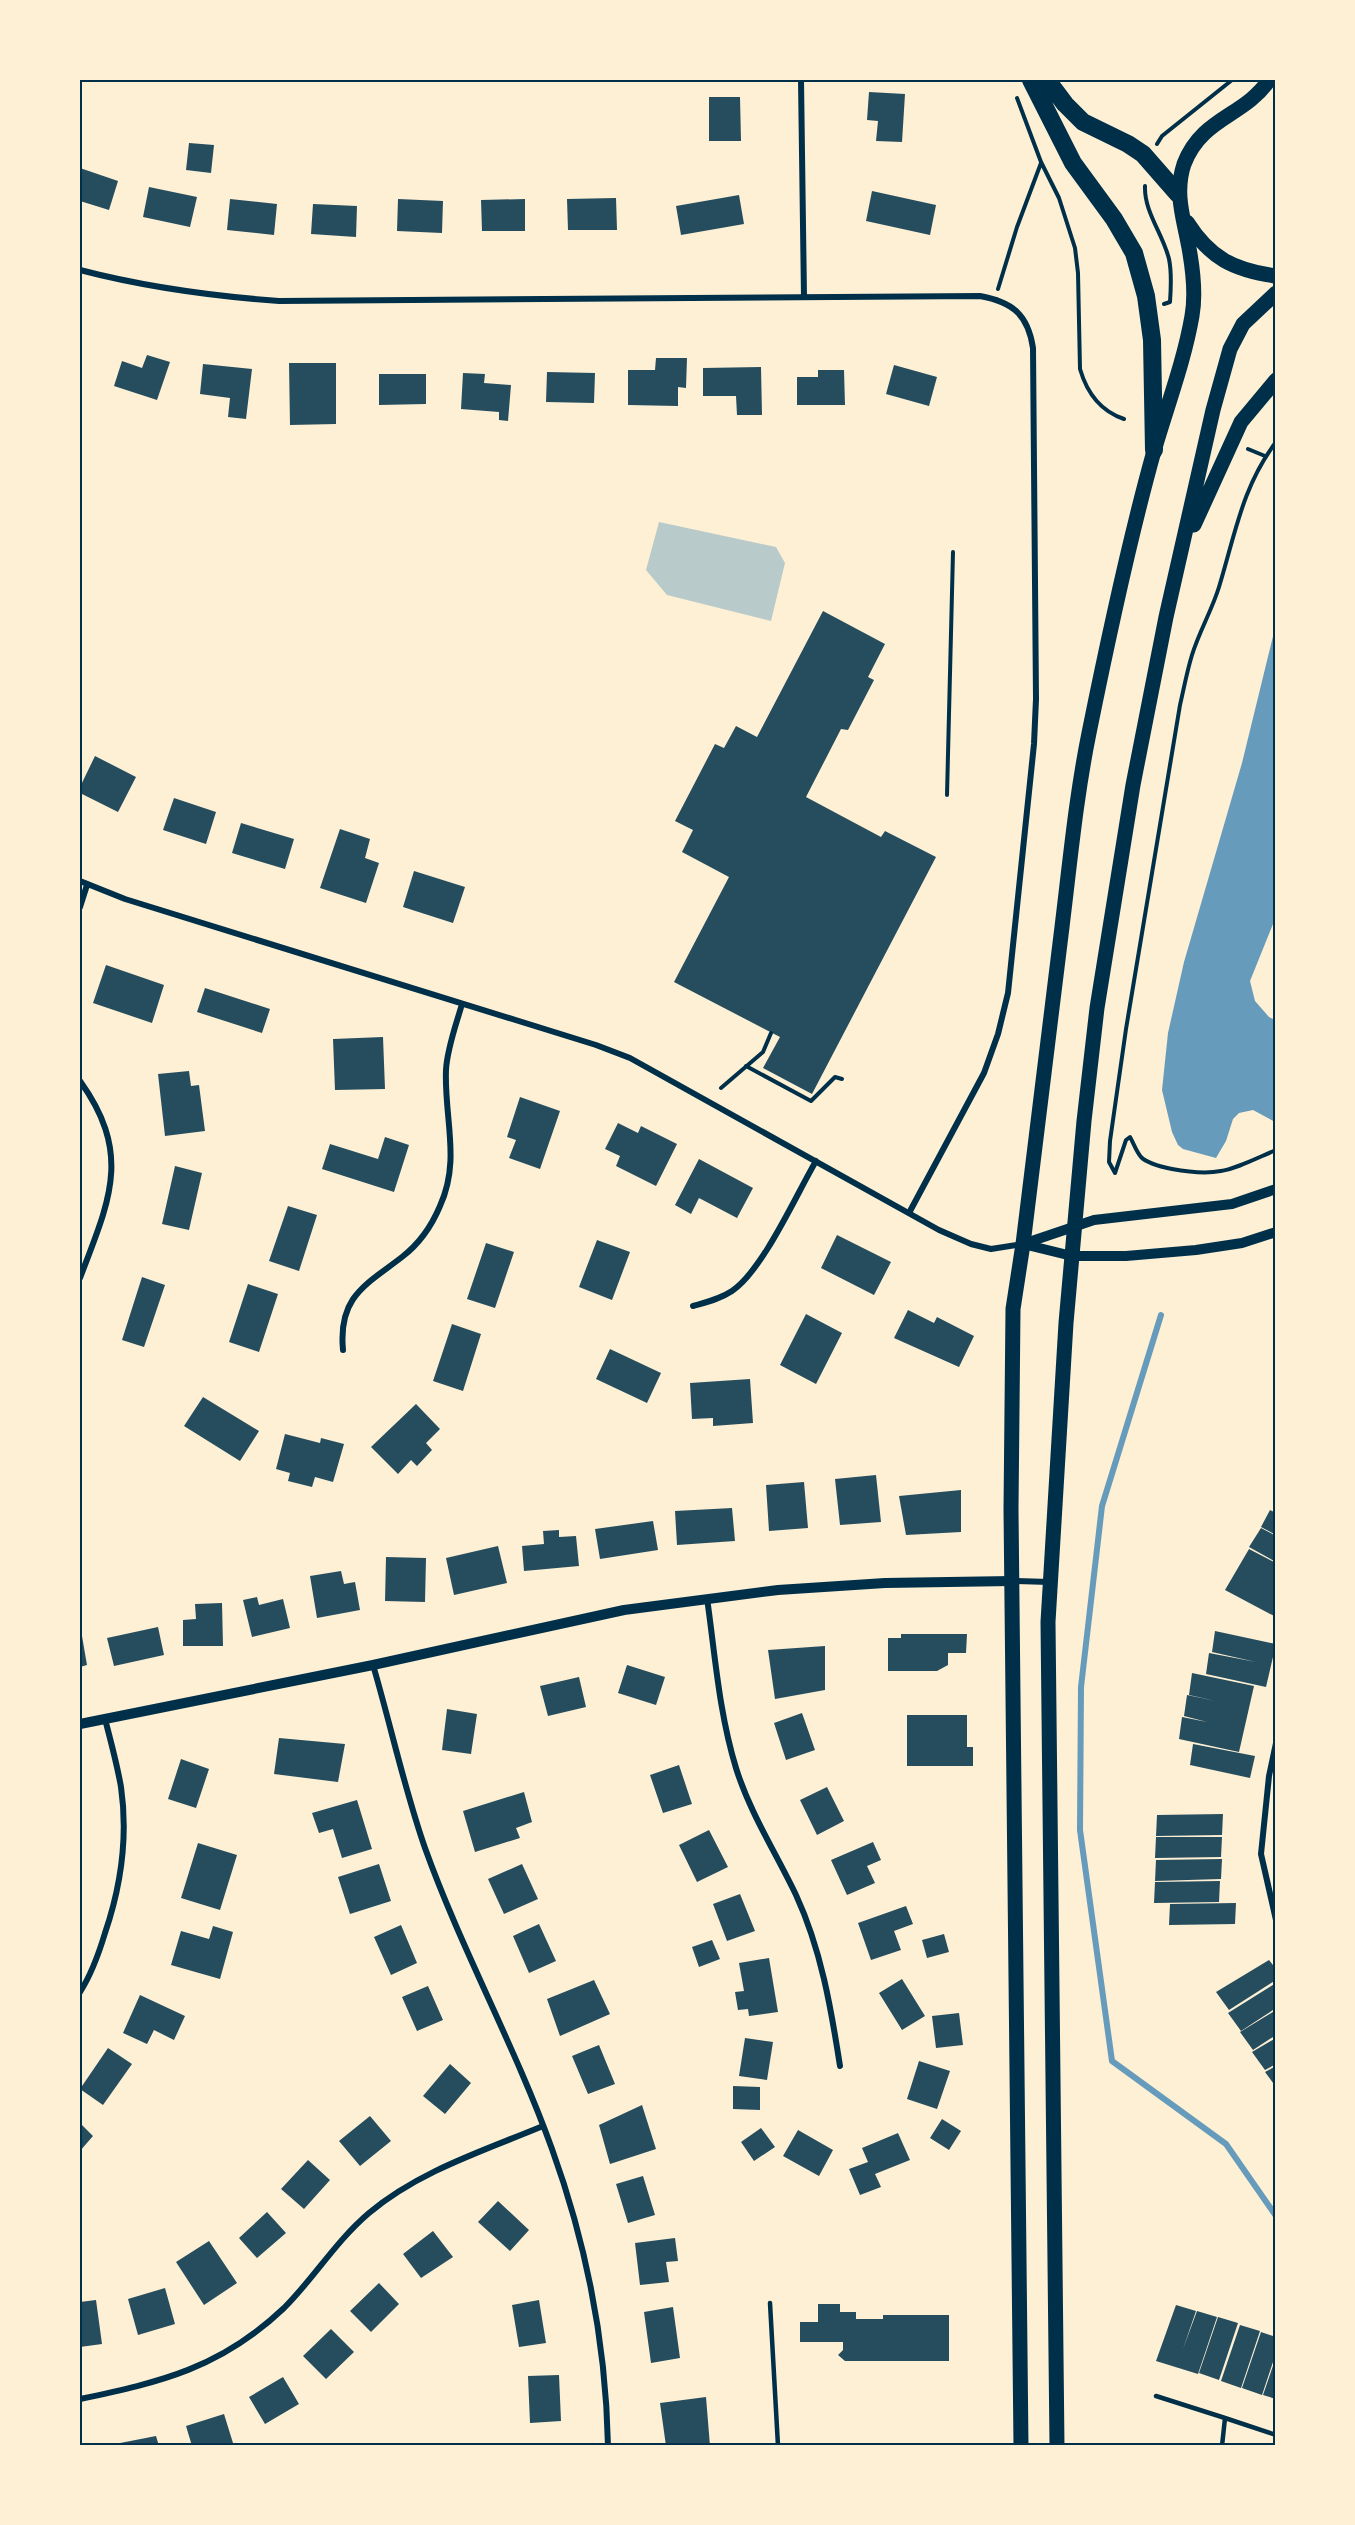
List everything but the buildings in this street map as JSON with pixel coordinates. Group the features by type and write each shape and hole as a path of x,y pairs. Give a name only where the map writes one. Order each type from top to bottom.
{"highway":[{"path":"1031,80 1073,163 1134,253 1146,296 1152,340 1154,450"},
{"path":"1047,80 1065,104 1083,122 1143,154 1178,194"}],"main road":[{"path":"1022,2445 1011,1509 1013,1309 1084,757 1154,450 1173,393 1192,313 1194,285 1190,249 1178,194 1184,166 1192,147 1206,129 1243,107 1260,93 1269,80"},
{"path":"1181,212 1210,252 1229,264 1254,273 1275,276"},
{"path":"1057,2445 1049,1803 1050,1582 1065,1333 1097,1008 1134,785 1180,555 1213,410 1230,349 1243,324 1275,293"},
{"path":"1180,555 1241,422 1275,380"}],"street":[{"path":"801,80 804,297"},
{"path":"80,270 129,283 213,296 279,301 980,296 997,299 1012,307 1023,318 1031,332 1034,348 1036,699 1033,755 1008,993 999,1034 984,1073 909,1213"},
{"path":"80,881 136,903 596,1045 630,1058 939,1230 971,1244 991,1249 1023,1244 1075,1226 1114,1217 1232,1204 1275,1189"},
{"path":"80,907 87,885"},
{"path":"343,1350 345,1317 353,1298 366,1282 412,1248 428,1228 441,1205 449,1178 452,1150 446,1094 446,1067 462,1004"},
{"path":"80,1081 92,1099 104,1125 112,1153 112,1180 106,1207 80,1278"},
{"path":"693,1306 714,1301 733,1291 749,1277 816,1161"},
{"path":"1023,1244 1072,1256 1126,1256 1196,1250 1242,1243 1275,1232"},
{"path":"80,1724 373,1665 613,1612 707,1598 885,1583 1050,1582"},
{"path":"707,1598 725,1727 736,1769 754,1814 797,1897 816,1947 829,1996 840,2066"},
{"path":"373,1665 404,1781 425,1848 457,1929 543,2126 571,2208 588,2276 601,2348 608,2445"},
{"path":"80,1992 98,1954 113,1910 121,1870 124,1825 121,1787 105,1719"},
{"path":"1275,1743 1269,1776 1261,1854 1275,1920"},
{"path":"80,2399 147,2385 184,2374 218,2358 284,2308 340,2240 369,2213 397,2192 431,2172 543,2126"}],"lane":[{"path":"770,2303 778,2445"},
{"path":"1156,2396 1275,2435"},
{"path":"1222,2445 1225,2418"}],"path":[{"path":"1013,89 1041,162 1059,198 1075,248 1078,273 1080,369 1083,379 1098,404 1124,419"},
{"path":"997,299 999,282 1041,162"},
{"path":"1275,442 1265,456 1237,519 1218,590 1192,656 1180,705 1123,1051 1109,1162 1115,1173 1126,1140 1130,1137 1143,1159 1161,1167 1184,1171 1216,1173 1240,1167 1275,1150"},
{"path":"1248,449 1265,456"},
{"path":"947,795 953,552"},
{"path":"721,1088 763,1052 771,1033"},
{"path":"746,1066 811,1101 835,1077 842,1079"}],"shaded area":[{"path":"659,522 776,547 785,563 771,621 667,595 646,570"}],"water":[{"path":"1275,628 1275,919 1250,981 1255,1001 1269,1017 1275,1020 1275,1122 1253,1110 1239,1113 1233,1119 1226,1141 1216,1158 1183,1149 1178,1145 1172,1132 1162,1090 1168,1033 1184,962 1242,763"}],"waterway":[{"path":"1161,1315 1102,1506 1081,1687 1080,1830 1112,2061 1226,2144 1276,2216"}]}
